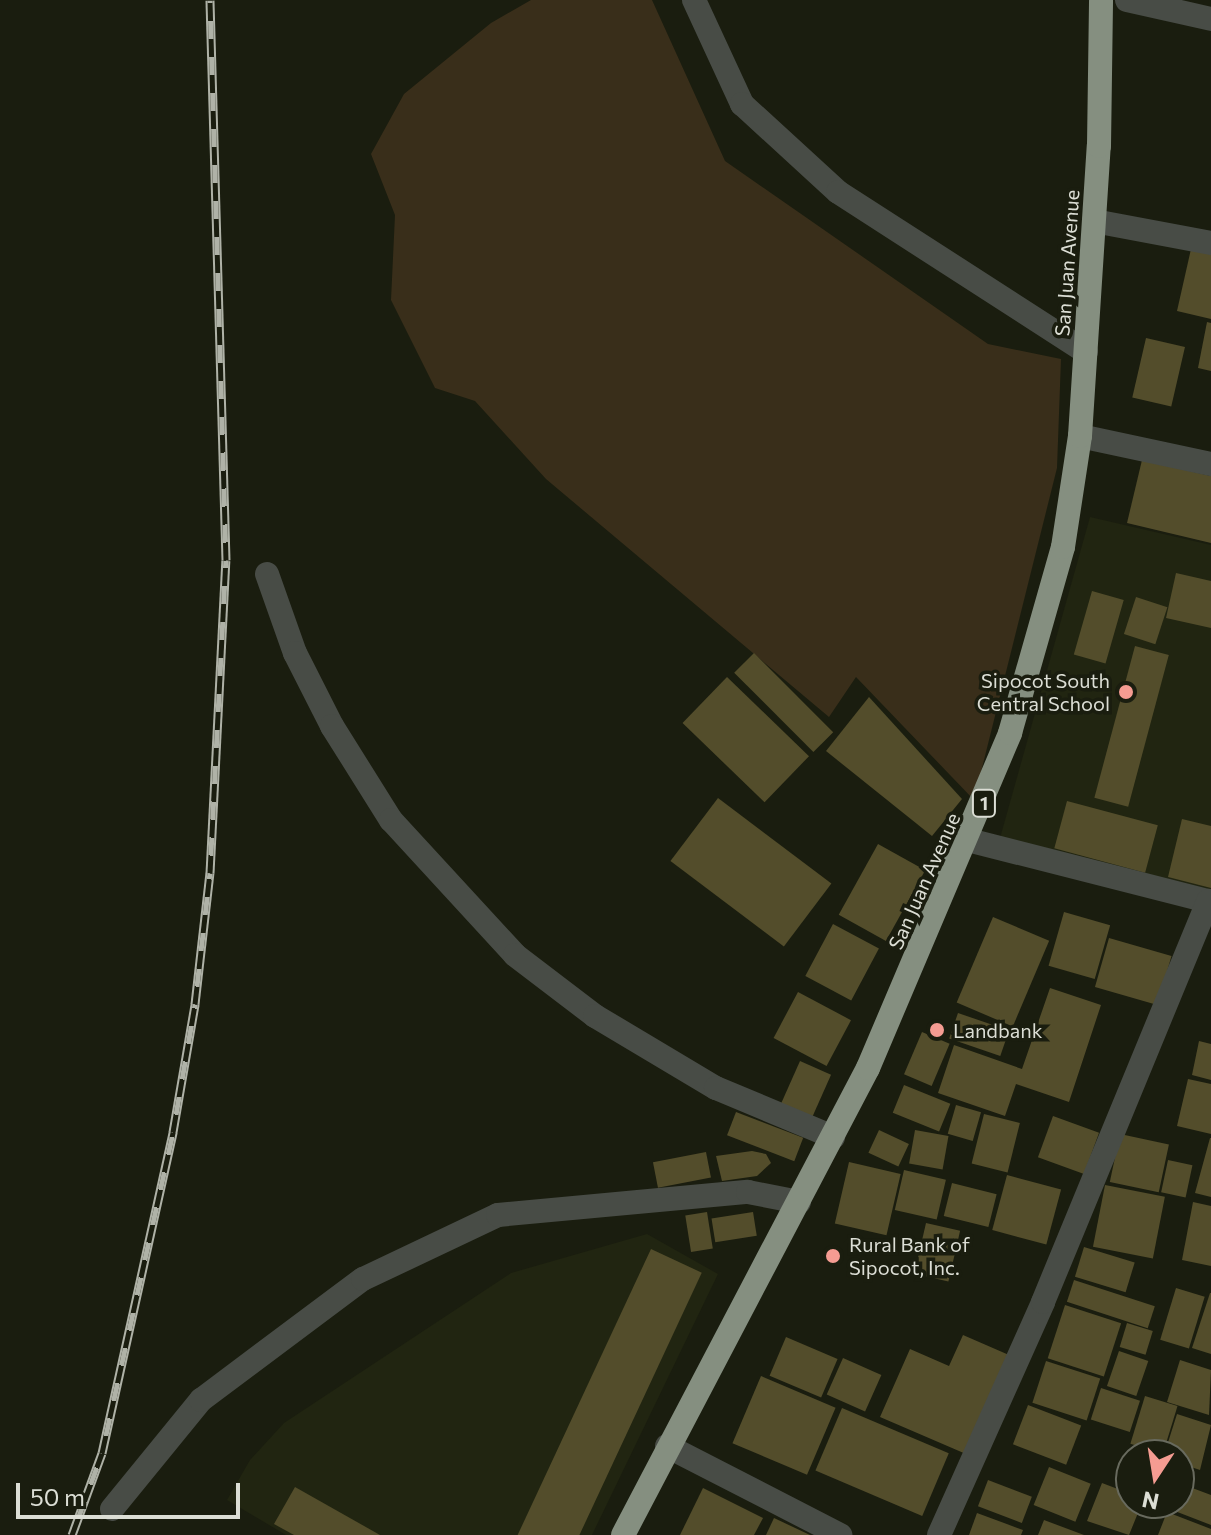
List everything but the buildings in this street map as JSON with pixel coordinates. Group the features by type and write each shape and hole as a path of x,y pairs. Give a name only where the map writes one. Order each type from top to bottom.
{"highway":[{"name":"San Juan Avenue","path":"623,1535 667,1446 833,1137 968,840 1010,733 1063,547 1080,436 1094,221 1101,0"}],"street":[{"path":"694,0 742,104 838,192 1086,352"},
{"path":"1127,0 1211,19"},
{"path":"1094,221 1211,243"},
{"path":"1080,436 1211,464"},
{"path":"267,574 295,653 332,726 391,820 515,955 595,1016 716,1088 833,1137"},
{"path":"939,1535 1043,1302 1210,902 968,840"},
{"path":"112,1509 201,1400 363,1279 498,1215 748,1192 799,1202"},
{"path":"667,1446 840,1535"}],"shaded area":[{"path":"531,0 652,0 725,161 988,344 1061,359 1057,468 974,800 856,677 829,717 546,479 475,401 435,388 391,300 395,215 371,154 404,94 491,23"},
{"name":"Sipocot South Central School","path":"1090,517 1211,545 1211,896 1000,838"},
{"path":"647,1234 718,1274 592,1535 286,1535 227,1500 250,1460 284,1423 511,1273"}],"railway":[{"path":"72,1535 102,1453 173,1132 195,1004 210,873 226,560 210,0"}],"place":[{"name":"Sipocot South Central School","path":"1126,692"},
{"name":"Landbank","path":"937,1030"},
{"name":"Rural Bank of Sipocot, Inc.","path":"833,1256"}]}
